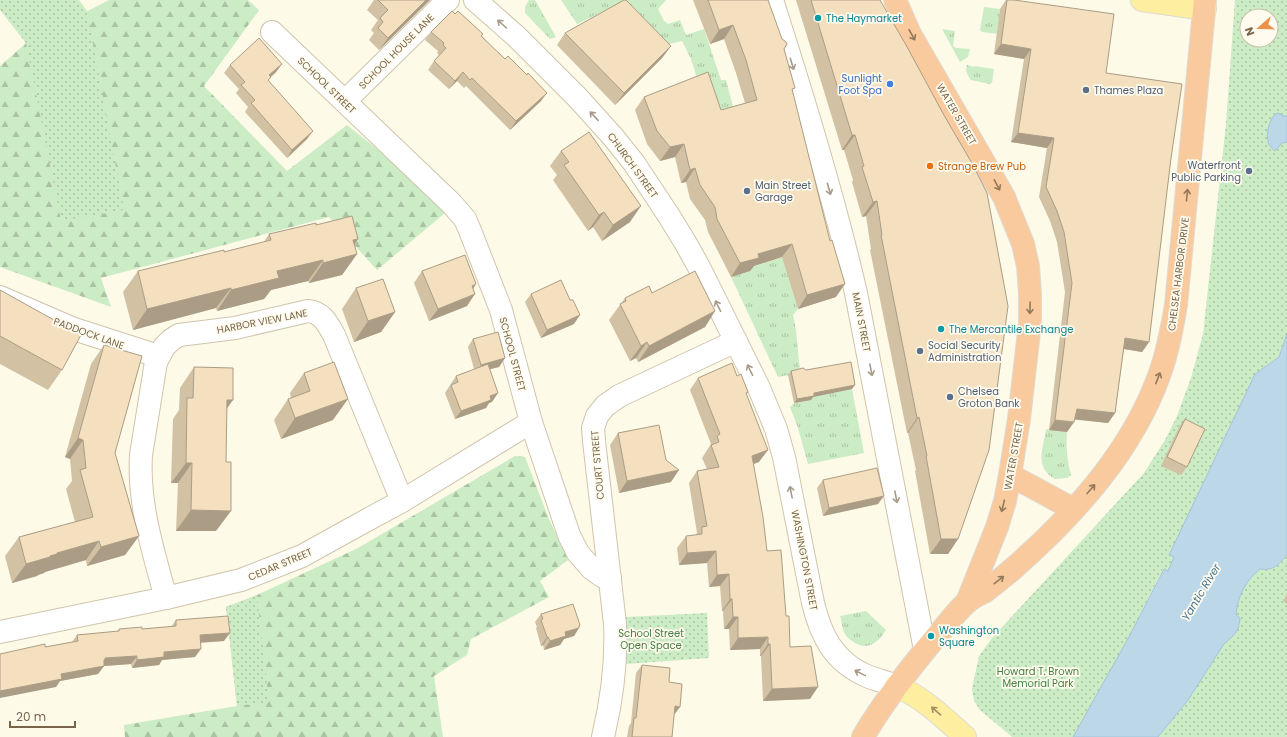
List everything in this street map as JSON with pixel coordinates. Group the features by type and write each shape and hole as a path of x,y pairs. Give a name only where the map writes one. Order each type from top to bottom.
{"highway":[{"name":"WATER STREET","path":"895,0 908,29 1004,197 1017,227 1027,258 1030,294 1030,323 1019,419 1010,475 1005,501 997,528 967,602"},
{"name":"CHELSEA HARBOR DRIVE","path":"896,686 967,602 989,588 1014,568 1038,546 1073,509 1113,462 1134,430 1152,395 1167,351 1178,293 1205,5"},
{"path":"1010,475 1073,509"},
{"path":"863,737 873,719 896,686"}],"main road":[{"path":"1142,0 1205,5"},
{"path":"896,686 922,700 965,737"}],"street":[{"name":"SCHOOL HOUSE LANE","path":"345,101 448,0"},
{"name":"CHURCH STREET","path":"475,0 517,37 594,116 627,154 685,242 736,341"},
{"name":"MAIN STREET","path":"772,0 845,243 856,292 925,650"},
{"name":"SCHOOL STREET","path":"272,32 452,204 465,219 501,310 531,422 563,520 578,553 594,571 602,576 610,577"},
{"name":"PADDOCK LANE","path":"0,297 74,329 158,356"},
{"name":"HARBOR VIEW LANE","path":"166,598 153,550 142,499 140,467 156,362 164,347 179,335 235,328 308,311 318,314 328,324 334,336 402,501"},
{"name":"COURT STREET","path":"610,577 594,441 593,428 597,416 606,406 619,396 736,341"},
{"name":"WASHINGTON STREET","path":"736,341 759,388 776,429 784,457 816,618 834,653 845,665 869,677 896,686"},
{"name":"CEDAR STREET","path":"0,632 166,598 241,580 302,556 402,501 531,422"},
{"path":"603,737 616,663 615,624 610,577"}],"green space":[{"path":"0,0 79,0 87,11 124,210 61,221 26,43 0,10"},
{"path":"109,0 248,0 259,10 204,86 287,171 347,125 451,208 377,270 329,217 101,278 111,307 0,267 0,66 26,43"},
{"path":"529,0 535,0 556,37 550,39 525,13 525,7"},
{"path":"561,0 666,0 658,9 664,21 668,24 680,20 686,35 704,29 721,80 726,80 735,114 710,119 691,59 682,41 661,46 622,4 577,24"},
{"name":"Howard T. Brown Memorial Park","path":"1235,0 1287,0 1287,116 1282,116 1281,114 1269,124 1267,141 1282,143 1287,142 1287,334 1279,357 1255,374 1169,555 1174,557 1168,571 1163,569 1130,635 1073,737 1012,737 980,710 974,701 972,689 979,656 992,638 1144,473 1165,440 1177,416 1191,378 1203,334 1226,124"},
{"path":"984,7 1000,9 997,34 982,32 980,30"},
{"path":"942,29 955,31 953,46 956,48 970,49 968,57 960,62"},
{"path":"967,65 994,69 992,83 989,84 971,80 967,73"},
{"path":"793,254 785,266 798,309 793,315 800,373 778,377 731,277 750,271 749,268"},
{"path":"852,389 864,453 808,464 798,428 790,407 794,403 811,400 811,397"},
{"path":"1046,429 1067,432 1067,454 1071,475 1067,478 1055,479 1044,469 1042,463 1042,450"},
{"path":"515,456 525,457 549,519 568,560 540,581 549,597 471,639 467,655 434,676 443,737 125,737 124,725 237,706 226,607 257,595 358,548"},
{"path":"1287,555 1287,737 1158,737 1188,700 1224,644 1236,633 1240,624 1239,618 1236,615 1238,602 1243,589 1250,578 1260,569 1273,568"},
{"path":"257,595 269,702 237,706 226,607"},
{"path":"866,611 886,630 876,642 863,646 857,644 846,636 840,616"},
{"name":"School Street Open Space","path":"707,613 709,658 626,664 626,617"}],"water":[{"path":"1277,113 1281,114 1282,116 1287,116 1287,142 1282,143 1275,151 1268,142 1267,133 1272,119"},
{"name":"Yantic River","path":"1287,334 1287,555 1272,568 1260,569 1250,578 1240,595 1238,602 1236,615 1240,618 1237,630 1224,644 1188,700 1158,737 1073,737 1130,635 1164,569 1168,571 1174,557 1169,555 1255,374 1279,357"}],"building":[{"path":"378,0 426,0 388,38 378,28 383,22 380,18 388,10"},
{"path":"626,0 671,46 624,93 565,33"},
{"path":"708,0 768,0 782,39 787,44 784,49 795,88 792,89 830,241 832,240 845,284 807,295 792,244 758,254 759,258 740,263 717,219 715,207 700,185 695,168 690,170 684,144 670,147 657,131 644,97 708,72 721,110 757,100 746,60 733,25 719,30"},
{"path":"811,0 880,0 973,165 987,193 1008,306 989,450 958,539 941,539 927,456 919,417 917,418 881,235 877,201 873,202 862,167 864,166 855,135 852,135"},
{"path":"1007,0 1114,14 1106,73 1182,84 1171,158 1149,342 1125,338 1115,413 1077,409 1074,422 1055,420 1072,283 1064,232 1057,211 1046,187 1054,138 1018,133 1031,49 1001,44"},
{"path":"452,11 455,14 458,11 483,34 481,36 505,59 508,56 527,75 528,73 547,93 516,121 472,78 470,80 463,72 455,81 434,61 446,48 443,45 444,43 431,32"},
{"path":"259,38 282,64 269,75 271,77 268,80 313,131 292,150 251,103 255,100 241,85 245,82 230,65"},
{"path":"589,132 641,206 613,225 604,212 599,215 564,165 569,162 561,151"},
{"path":"352,216 358,239 353,240 357,254 323,263 323,260 277,271 279,278 231,290 231,288 147,309 138,271 271,240 269,234"},
{"path":"465,255 476,284 472,286 475,294 438,309 422,271"},
{"path":"695,271 715,311 649,346 647,342 641,346 620,304 626,301 625,298 649,286 652,293"},
{"path":"383,279 395,312 368,321 356,288"},
{"path":"561,280 570,300 573,300 580,315 547,330 531,294"},
{"path":"0,290 81,335 62,370 0,336"},
{"path":"498,332 505,358 481,365 473,339"},
{"path":"104,345 142,356 115,453 139,536 101,547 99,541 26,564 19,537 93,517 80,470 86,468 83,440 78,438"},
{"path":"334,362 348,399 295,418 288,399 310,391 304,373"},
{"path":"851,362 855,385 814,393 814,396 797,399 791,371 803,368 806,370"},
{"path":"732,363 737,376 741,374 748,392 746,393 768,450 752,456 763,517 767,551 781,550 786,616 789,616 790,647 811,646 818,687 772,689 770,644 768,644 768,637 738,638 738,617 733,617 732,599 730,599 729,574 717,575 716,551 687,553 686,536 702,534 702,527 707,526 697,471 719,467 711,445 719,442 717,436 720,434 698,378"},
{"path":"488,364 498,393 490,396 491,400 461,411 451,385 458,382 456,376"},
{"path":"194,367 233,368 233,400 227,400 226,462 231,462 231,511 191,510 192,463 186,463 187,398 193,398"},
{"path":"1185,419 1205,429 1187,467 1167,457"},
{"path":"659,425 666,460 679,470 627,481 618,433"},
{"path":"877,468 884,496 829,508 823,480"},
{"path":"573,604 580,625 579,628 565,632 566,636 550,641 541,620 543,619 541,614"},
{"path":"228,616 230,633 200,635 201,649 164,652 164,657 137,660 137,656 105,658 104,666 61,674 62,679 0,691 0,654 45,644 45,647 78,641 77,635 119,631 119,629 142,627 142,629 176,626 176,620"},
{"path":"642,665 670,668 669,682 682,684 680,707 675,706 672,737 632,737 634,718 636,718"}],"place":[{"name":"The Haymarket","path":"818,18"},
{"name":"Sunlight Foot Spa","path":"890,84"},
{"name":"Thames Plaza","path":"1086,90"},
{"name":"Strange Brew Pub","path":"930,166"},
{"name":"Waterfront Public Parking","path":"1249,171"},
{"name":"Main Street Garage","path":"747,191"},
{"name":"The Mercantile Exchange","path":"941,329"},
{"name":"Social Security Administration","path":"920,351"},
{"name":"Chelsea Groton Bank","path":"950,397"},
{"name":"Washington Square","path":"931,636"}]}
